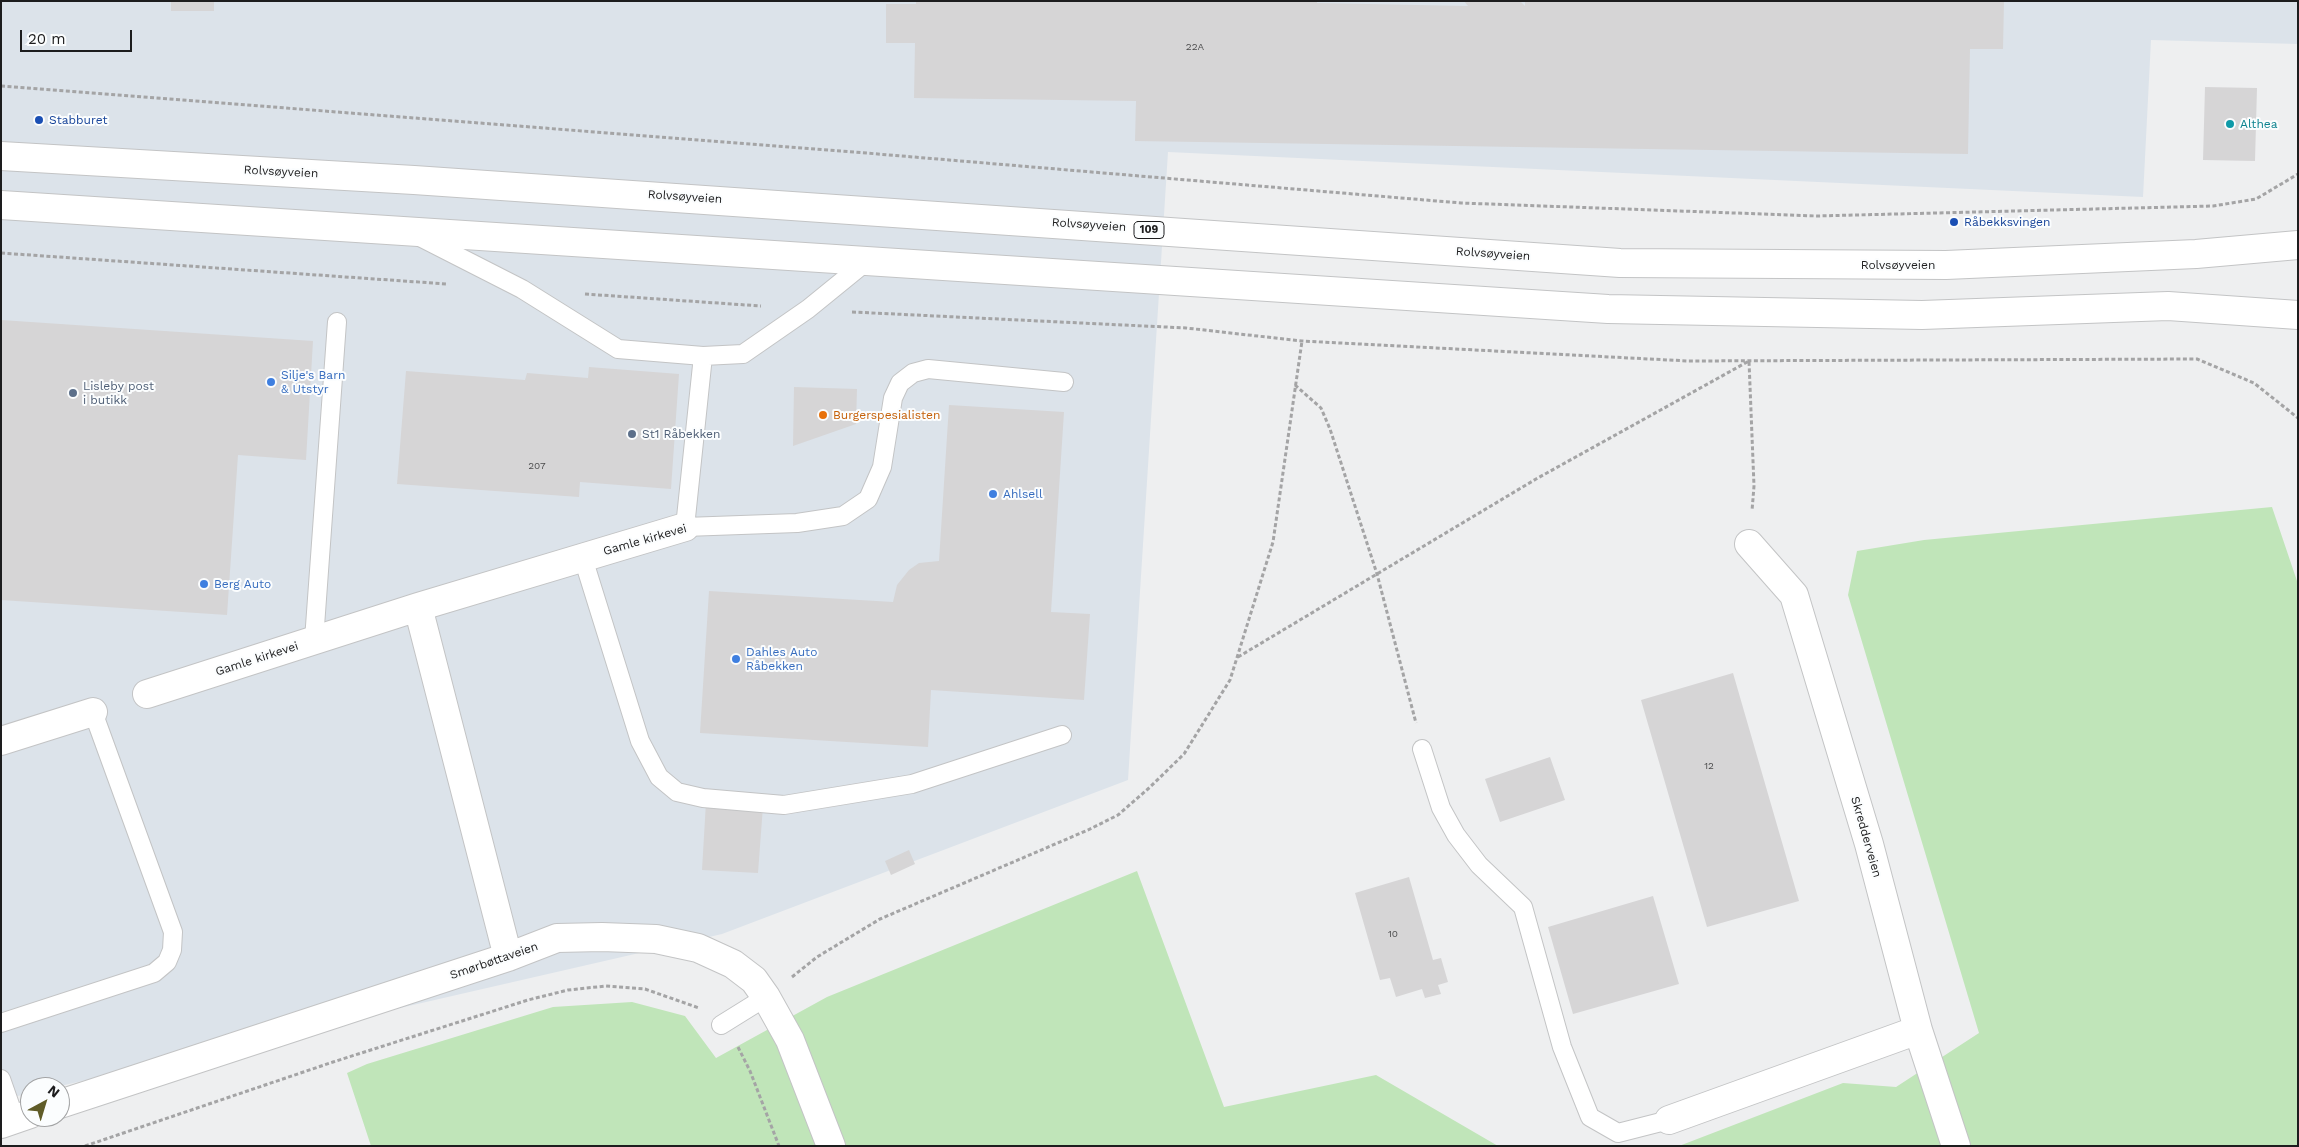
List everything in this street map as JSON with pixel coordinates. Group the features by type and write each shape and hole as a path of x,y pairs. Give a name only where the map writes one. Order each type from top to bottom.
{"main road":[{"name":"Rolvsøyveien","path":"1,156 444,182 1620,263 1946,265 2196,254 2298,245"},
{"path":"1,205 1608,309 1922,315 2168,306 2298,315"},
{"name":"Gamle kirkevei","path":"147,694 418,607 685,527"},
{"name":"Skredderveien","path":"1749,544 1794,595 1869,844 1918,1030 1956,1146"},
{"path":"418,607 508,957"},
{"path":"1,741 93,712"},
{"name":"Smørbøttaveien","path":"70,1101 508,957 557,938 656,939 698,948 733,964 754,980 766,997 790,1040 831,1146"},
{"path":"1669,1120 1918,1030"}],"lane":[{"path":"409,231 522,290 618,349 703,356 743,354 808,309 867,261"},
{"path":"314,640 337,322"},
{"path":"685,527 703,356"},
{"name":"Gamle kirkevei","path":"685,527 797,523 842,516 868,499 882,467 893,398 900,383 913,373 928,369 1064,382"},
{"path":"583,558 640,741 659,777 677,792 703,798 784,805 912,784 1062,736"},
{"path":"1,1023 154,973 167,962 172,950 173,932 93,712"},
{"path":"1422,749 1441,808 1456,835 1479,865 1523,907 1562,1048 1590,1117 1618,1133 1669,1120"},
{"path":"721,1025 766,997"},
{"path":"1,1079 15,1119"}],"path":[{"path":"1,86 854,152 1461,203 1817,216 2213,206 2256,199 2298,174"},
{"path":"1,253 453,285"},
{"path":"581,294 808,309 1186,328 1302,341 1688,362 2197,359 2254,383 2298,418"},
{"path":"766,997 817,957 880,919 1088,830 1118,815 1150,788 1184,754 1230,680 1273,542 1302,341"},
{"path":"1749,361 1754,486 1749,544"},
{"path":"1238,657 1536,479 1749,361"},
{"path":"1295,384 1321,408 1330,429 1377,574 1422,749"},
{"path":"85,1146 342,1059 528,1000 568,990 606,986 645,989 699,1008 721,1025 741,1050 779,1146"}],"shaded area":[{"path":"1,1 2298,1 2298,44 2151,40 2143,197 1168,152 1128,780 722,934 70,1084 70,1077 20,1077 20,1095 1,1100"}],"green space":[{"path":"2272,507 2298,584 2298,1146 1679,1146 1843,1083 1896,1087 1979,1033 1848,595 1857,551 1924,540"},
{"path":"1137,871 1224,1107 1376,1075 1498,1146 371,1146 347,1073 367,1064 553,1007 632,1002 685,1016 716,1058 827,997"}],"building":[{"path":"171,1 214,1 214,11 171,11"},
{"path":"916,1 1317,1 1317,3 1468,6 1464,1 1520,1 1525,6 1525,1 2004,1 2003,49 1970,49 1968,154 1135,141 1136,101 914,98 915,43 886,43 886,4 916,4"},
{"name":"Althea","path":"2205,87 2257,88 2255,161 2203,160"},
{"path":"1,320 313,341 306,460 238,455 227,615 1,600"},
{"path":"589,367 679,374 671,489 580,482 579,497 397,484 406,371 525,380 527,373 588,378"},
{"path":"794,387 857,389 856,424 793,446"},
{"path":"949,405 1064,412 1051,612 1090,614 1084,700 931,690 928,747 700,733 709,591 893,602 897,585 909,570 919,563 939,561"},
{"path":"1733,673 1799,901 1707,927 1641,700"},
{"path":"1550,757 1565,800 1500,822 1485,779"},
{"path":"706,802 763,806 758,873 702,870"},
{"path":"909,850 915,864 891,875 885,861"},
{"path":"1409,877 1433,960 1441,958 1448,982 1438,985 1441,994 1425,998 1422,989 1396,997 1390,978 1380,980 1355,893"},
{"path":"1653,896 1679,984 1573,1014 1548,927"}],"place":[{"name":"Stabburet","path":"39,120"},
{"name":"Althea","path":"2230,124"},
{"name":"Råbekksvingen","path":"1954,222"},
{"name":"Silje's Barn & Utstyr","path":"271,382"},
{"name":"Lisleby post i butikk","path":"73,393"},
{"name":"Burgerspesialisten","path":"823,415"},
{"name":"St1 Råbekken","path":"632,434"},
{"name":"Ahlsell","path":"993,494"},
{"name":"Berg Auto","path":"204,584"},
{"name":"Dahles Auto Råbekken","path":"736,659"}]}
